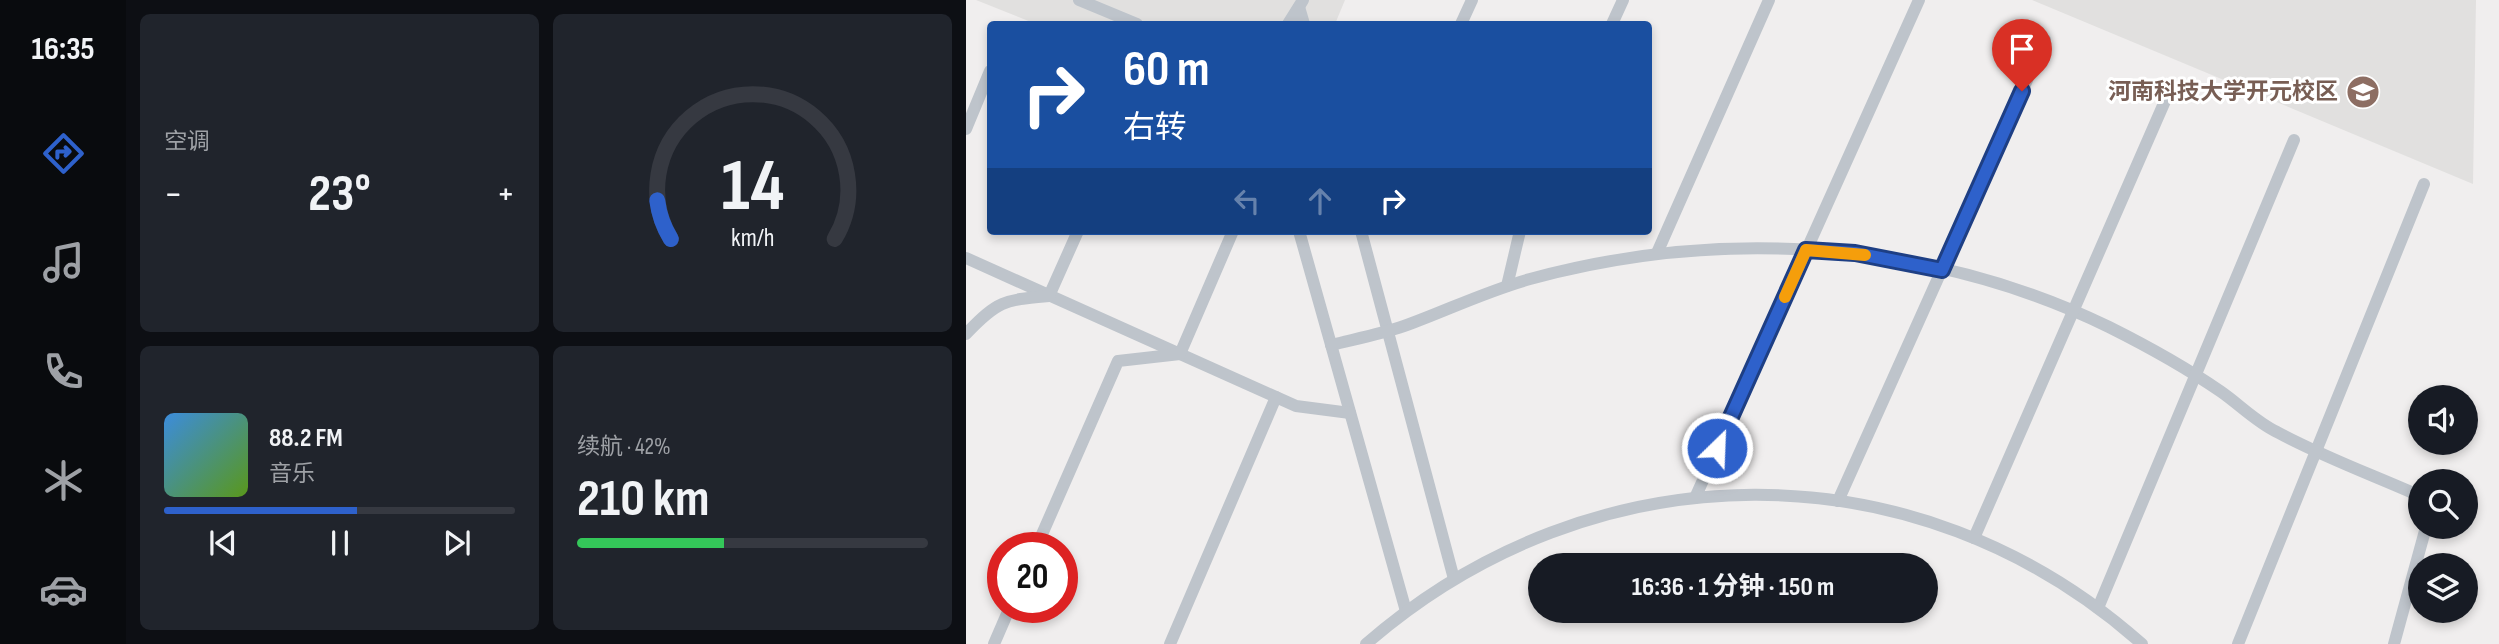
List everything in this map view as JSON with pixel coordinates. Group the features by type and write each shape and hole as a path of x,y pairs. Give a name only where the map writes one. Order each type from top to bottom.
{"lane":[{"path":"1079,0 1130,21"},
{"path":"1462,21 1472,0"},
{"path":"1613,21 1622,0"},
{"path":"1657,253 1769,0"},
{"path":"1695,498 1919,0"},
{"path":"1290,21 1301,4"},
{"path":"1838,501 2045,40"},
{"path":"966,129 987,78"},
{"path":"1974,538 2172,85"},
{"path":"2098,608 2294,140"},
{"path":"2238,644 2424,184"},
{"path":"1049,296 1076,235"},
{"path":"1180,354 1231,235"},
{"path":"1300,235 1406,611"},
{"path":"1362,235 1454,579"},
{"path":"1365,246 1370,235"},
{"path":"1507,286 1519,235"},
{"path":"1331,345 1388,330 1507,286 1592,264 1657,253 1723,248 1855,253 1984,279 2047,300 2142,344 2195,376 2274,431 2408,491"},
{"path":"966,258 1276,397 1296,405 1350,413"},
{"path":"966,334 984,315 1007,300 1049,296"},
{"path":"1043,532 1118,361 1180,354"},
{"path":"1170,644 1276,397"},
{"path":"1366,644 1406,611 1454,579 1550,531 1640,506 1695,498 1778,495 1838,501 1915,517 1974,538 2042,571 2098,608 2142,644"},
{"path":"2394,644 2423,539"},
{"path":"994,644 1003,623"}],"shaded area":[{"path":"976,0 1345,0 1336,21 1028,21"},
{"name":"河南科技大学开元校区","path":"2032,0 2476,0 2473,184"}],"slow traffic":[{"path":"1785,297 1806,250 1865,255"}],"place":[{"name":"河南科技大学开元校区","path":"2363,92"}],"route":[{"path":"1717,448 1806,250 1855,253 1942,270 2022,91"}]}
